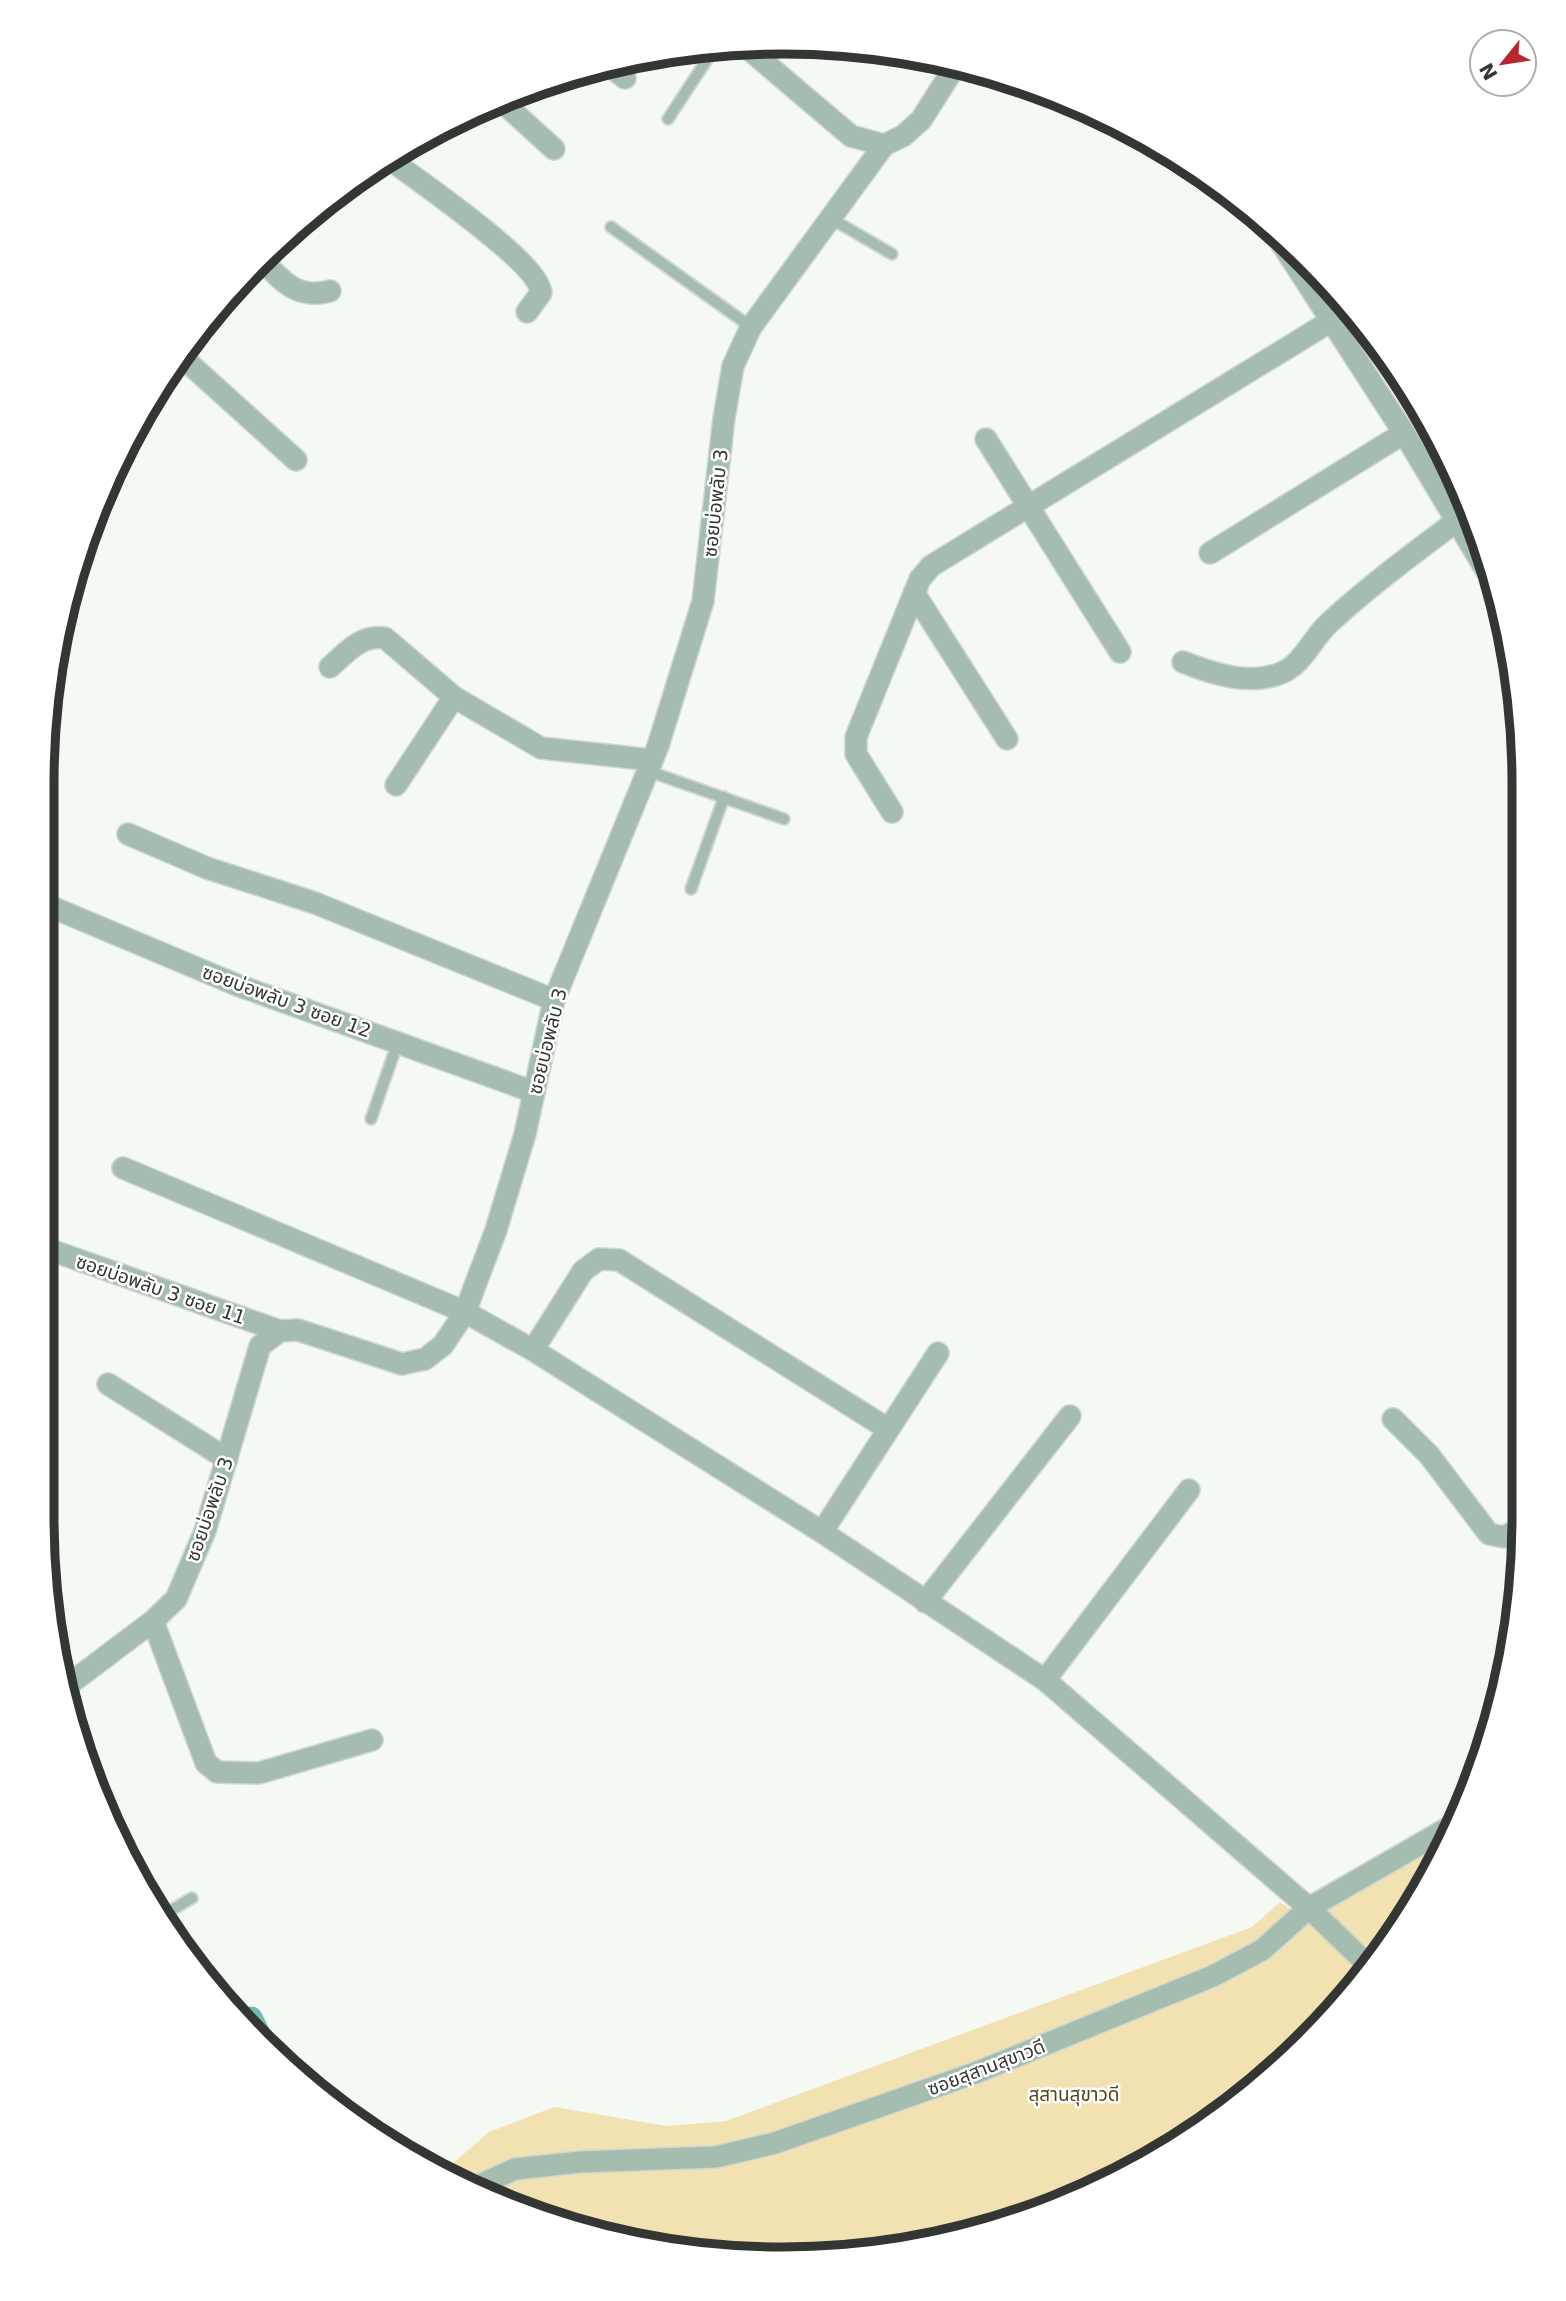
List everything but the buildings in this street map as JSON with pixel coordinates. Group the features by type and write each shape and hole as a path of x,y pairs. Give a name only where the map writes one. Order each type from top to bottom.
{"street":[{"path":"756,55 851,136 884,145 903,136 921,120 950,74"},
{"path":"509,108 554,149"},
{"name":"ซอยบ่อพลับ 3","path":"73,1681 153,1621 176,1599 205,1531 260,1346 280,1331 298,1330 402,1364 425,1359 443,1345 466,1312 496,1230 534,1092 554,1000 650,765 704,601 724,418 733,366 751,327 884,145"},
{"path":"397,165 488,233 536,278 541,293 527,312"},
{"path":"1296,266 1470,541"},
{"path":"269,267 299,291 311,296 330,291"},
{"path":"892,812 856,754 856,737 914,593 931,566 1331,321"},
{"path":"188,363 296,460"},
{"path":"1210,553 1404,433"},
{"path":"985,439 1120,652"},
{"path":"1183,662 1203,670 1255,680 1282,673 1300,659 1326,625 1458,520"},
{"path":"914,593 1007,739"},
{"path":"330,667 359,642 368,638 385,638 454,698 541,748 650,765"},
{"path":"396,785 454,698"},
{"path":"128,835 207,869 315,903 554,1000"},
{"name":"ซอยบ่อพลับ 3 ซอย 12","path":"54,908 237,985 534,1092"},
{"path":"123,1168 466,1312 533,1350 822,1532 1045,1680 1309,1908 1363,1960"},
{"name":"ซอยบ่อพลับ 3 ซอย 11","path":"54,1251 280,1331"},
{"path":"533,1350 583,1271 599,1259 619,1260 888,1429"},
{"path":"822,1532 938,1353"},
{"path":"108,1384 227,1460"},
{"path":"925,1602 1070,1416"},
{"path":"1393,1419 1429,1455 1489,1534 1504,1537 1511,1534"},
{"path":"1045,1680 1189,1490"},
{"path":"153,1621 206,1763 216,1772 259,1773 372,1740"},
{"name":"ซอยสุสานสุขาวดี","path":"485,2183 515,2169 580,2162 716,2157 775,2143 975,2073 1213,1976 1262,1950 1309,1908 1441,1832"}],"lane":[{"path":"668,119 708,58"},
{"path":"830,218 892,254"},
{"path":"611,227 751,327"},
{"path":"1430,475 1440,469"},
{"path":"650,765 784,819"},
{"path":"691,889 724,797"},
{"path":"371,1119 398,1042"},
{"path":"170,1911 192,1898"}],"green space":[{"name":"สุสานสุขาวดี","path":"1439,1835 1389,1923 1361,1962 1298,2033 1227,2096 1188,2124 1105,2172 1017,2208 972,2222 878,2241 831,2245 783,2247 688,2241 594,2222 549,2208 451,2167 489,2132 554,2107 666,2126 726,2121 1252,1927 1280,1902 1304,1918"}]}
